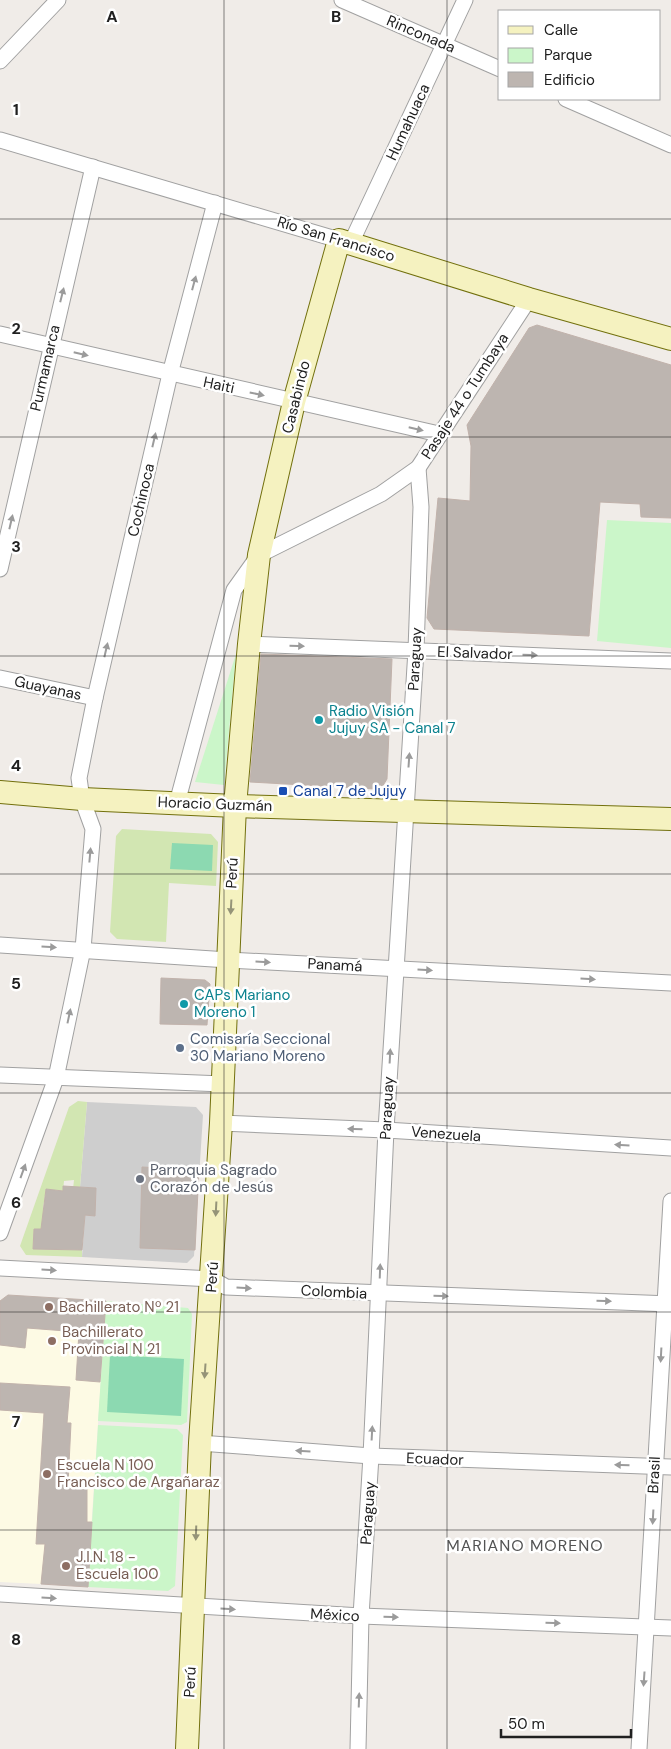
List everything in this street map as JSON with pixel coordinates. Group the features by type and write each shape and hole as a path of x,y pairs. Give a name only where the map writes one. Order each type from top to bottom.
{"main road":[{"name":"Río San Francisco","path":"345,241 529,299 671,339"},
{"name":"Casabindo","path":"235,806 248,644 259,555 294,402 345,241"},
{"name":"Horacio Guzmán","path":"0,792 235,806 406,809 671,818"},
{"name":"Perú","path":"187,1749 200,1443 221,1123 235,806"}],"street":[{"path":"0,61 58,0"},
{"name":"Rinconada","path":"342,0 498,68"},
{"name":"Humahuaca","path":"345,241 445,44 465,0"},
{"path":"568,100 671,145"},
{"name":"Río San Francisco","path":"0,140 345,241"},
{"name":"Purmamarca","path":"0,569 93,167"},
{"name":"Cochinoca","path":"0,1233 4,1208 56,1078 83,950 92,829 82,798 79,778 95,698 170,374 215,203"},
{"name":"Pasaje 44 o Tumbaya","path":"259,555 381,494 418,468 529,299"},
{"name":"Haiti","path":"0,334 50,347 439,434"},
{"name":"Paraguay","path":"358,1749 362,1616 386,1130 416,650 421,507 418,468"},
{"name":"Casabindo","path":"177,803 234,590 259,555"},
{"name":"El Salvador","path":"248,644 671,660"},
{"name":"Guayanas","path":"0,678 95,698"},
{"name":"Panamá","path":"0,944 228,960 671,983"},
{"path":"0,1074 223,1084"},
{"name":"Venezuela","path":"221,1123 386,1130 671,1148"},
{"name":"Brasil","path":"639,1749 648,1626 655,1466 668,1303 671,1201"},
{"name":"Colombia","path":"0,1268 212,1279 226,1287 668,1303"},
{"name":"Ecuador","path":"200,1443 371,1456 671,1468"},
{"name":"México","path":"0,1594 362,1616 671,1628"}],"shaded area":[{"name":"Parroquia Sagrado Corazón de Jesús","path":"87,1102 196,1107 203,1115 194,1256 187,1263 82,1257 85,1215 95,1188 80,1187"},
{"path":"8,1295 106,1301 90,1547 45,1545 41,1584 0,1582 0,1301"}],"green space":[{"path":"607,520 671,523 671,648 597,641"},
{"path":"236,654 224,785 195,782"},
{"path":"122,829 211,834 218,842 216,886 169,883 166,942 117,939 110,932 116,836"},
{"path":"172,843 213,845 212,871 170,869"},
{"path":"78,1101 87,1102 80,1187 73,1189 74,1180 64,1181 63,1191 46,1189 43,1208 58,1209 57,1229 34,1229 33,1249 82,1250 82,1257 26,1255 20,1246 69,1107"},
{"path":"106,1301 188,1308 192,1314 187,1422 181,1425 98,1421"},
{"path":"110,1355 184,1359 181,1416 107,1412"},
{"path":"98,1425 177,1429 183,1435 175,1586 168,1591 88,1587"}],"building":[{"path":"537,325 671,365 671,518 641,517 640,504 600,502 589,636 434,629 427,618 438,498 470,501 471,446 467,425 529,328"},
{"name":"Radio Visión Jujuy SA - Canal 7","path":"261,654 392,659 387,779 382,787 376,789 250,782"},
{"name":"CAPs Mariano Moreno 1","path":"161,978 205,980 210,984 207,1025 160,1024"},
{"path":"142,1167 199,1170 195,1250 140,1248"},
{"path":"63,1186 96,1188 95,1216 85,1215 82,1250 33,1249 34,1229 41,1229 46,1189 63,1191"},
{"path":"8,1295 106,1301 100,1382 76,1380 79,1332 27,1328 25,1348 0,1345 0,1301"},
{"path":"0,1383 70,1387 67,1423 71,1423 68,1485 87,1487 87,1522 92,1522 88,1587 41,1584 45,1544 36,1544 44,1413 0,1410"}],"place":[{"name":"Radio Visión Jujuy SA - Canal 7","path":"319,720"},
{"name":"Canal 7 de Jujuy","path":"283,791"},
{"name":"CAPs Mariano Moreno 1","path":"184,1004"},
{"name":"Comisaría Seccional 30 Mariano Moreno","path":"180,1048"},
{"name":"Parroquia Sagrado Corazón de Jesús","path":"140,1179"},
{"name":"Bachillerato Nº 21","path":"49,1307"},
{"name":"Bachillerato Provincial N 21","path":"52,1341"},
{"name":"Escuela N 100 Francisco de Argañaraz","path":"47,1474"},
{"name":"J.I.N. 18 - Escuela 100","path":"66,1566"}],"district":[{"name":"MARIANO MORENO","path":"525,1545"}]}
